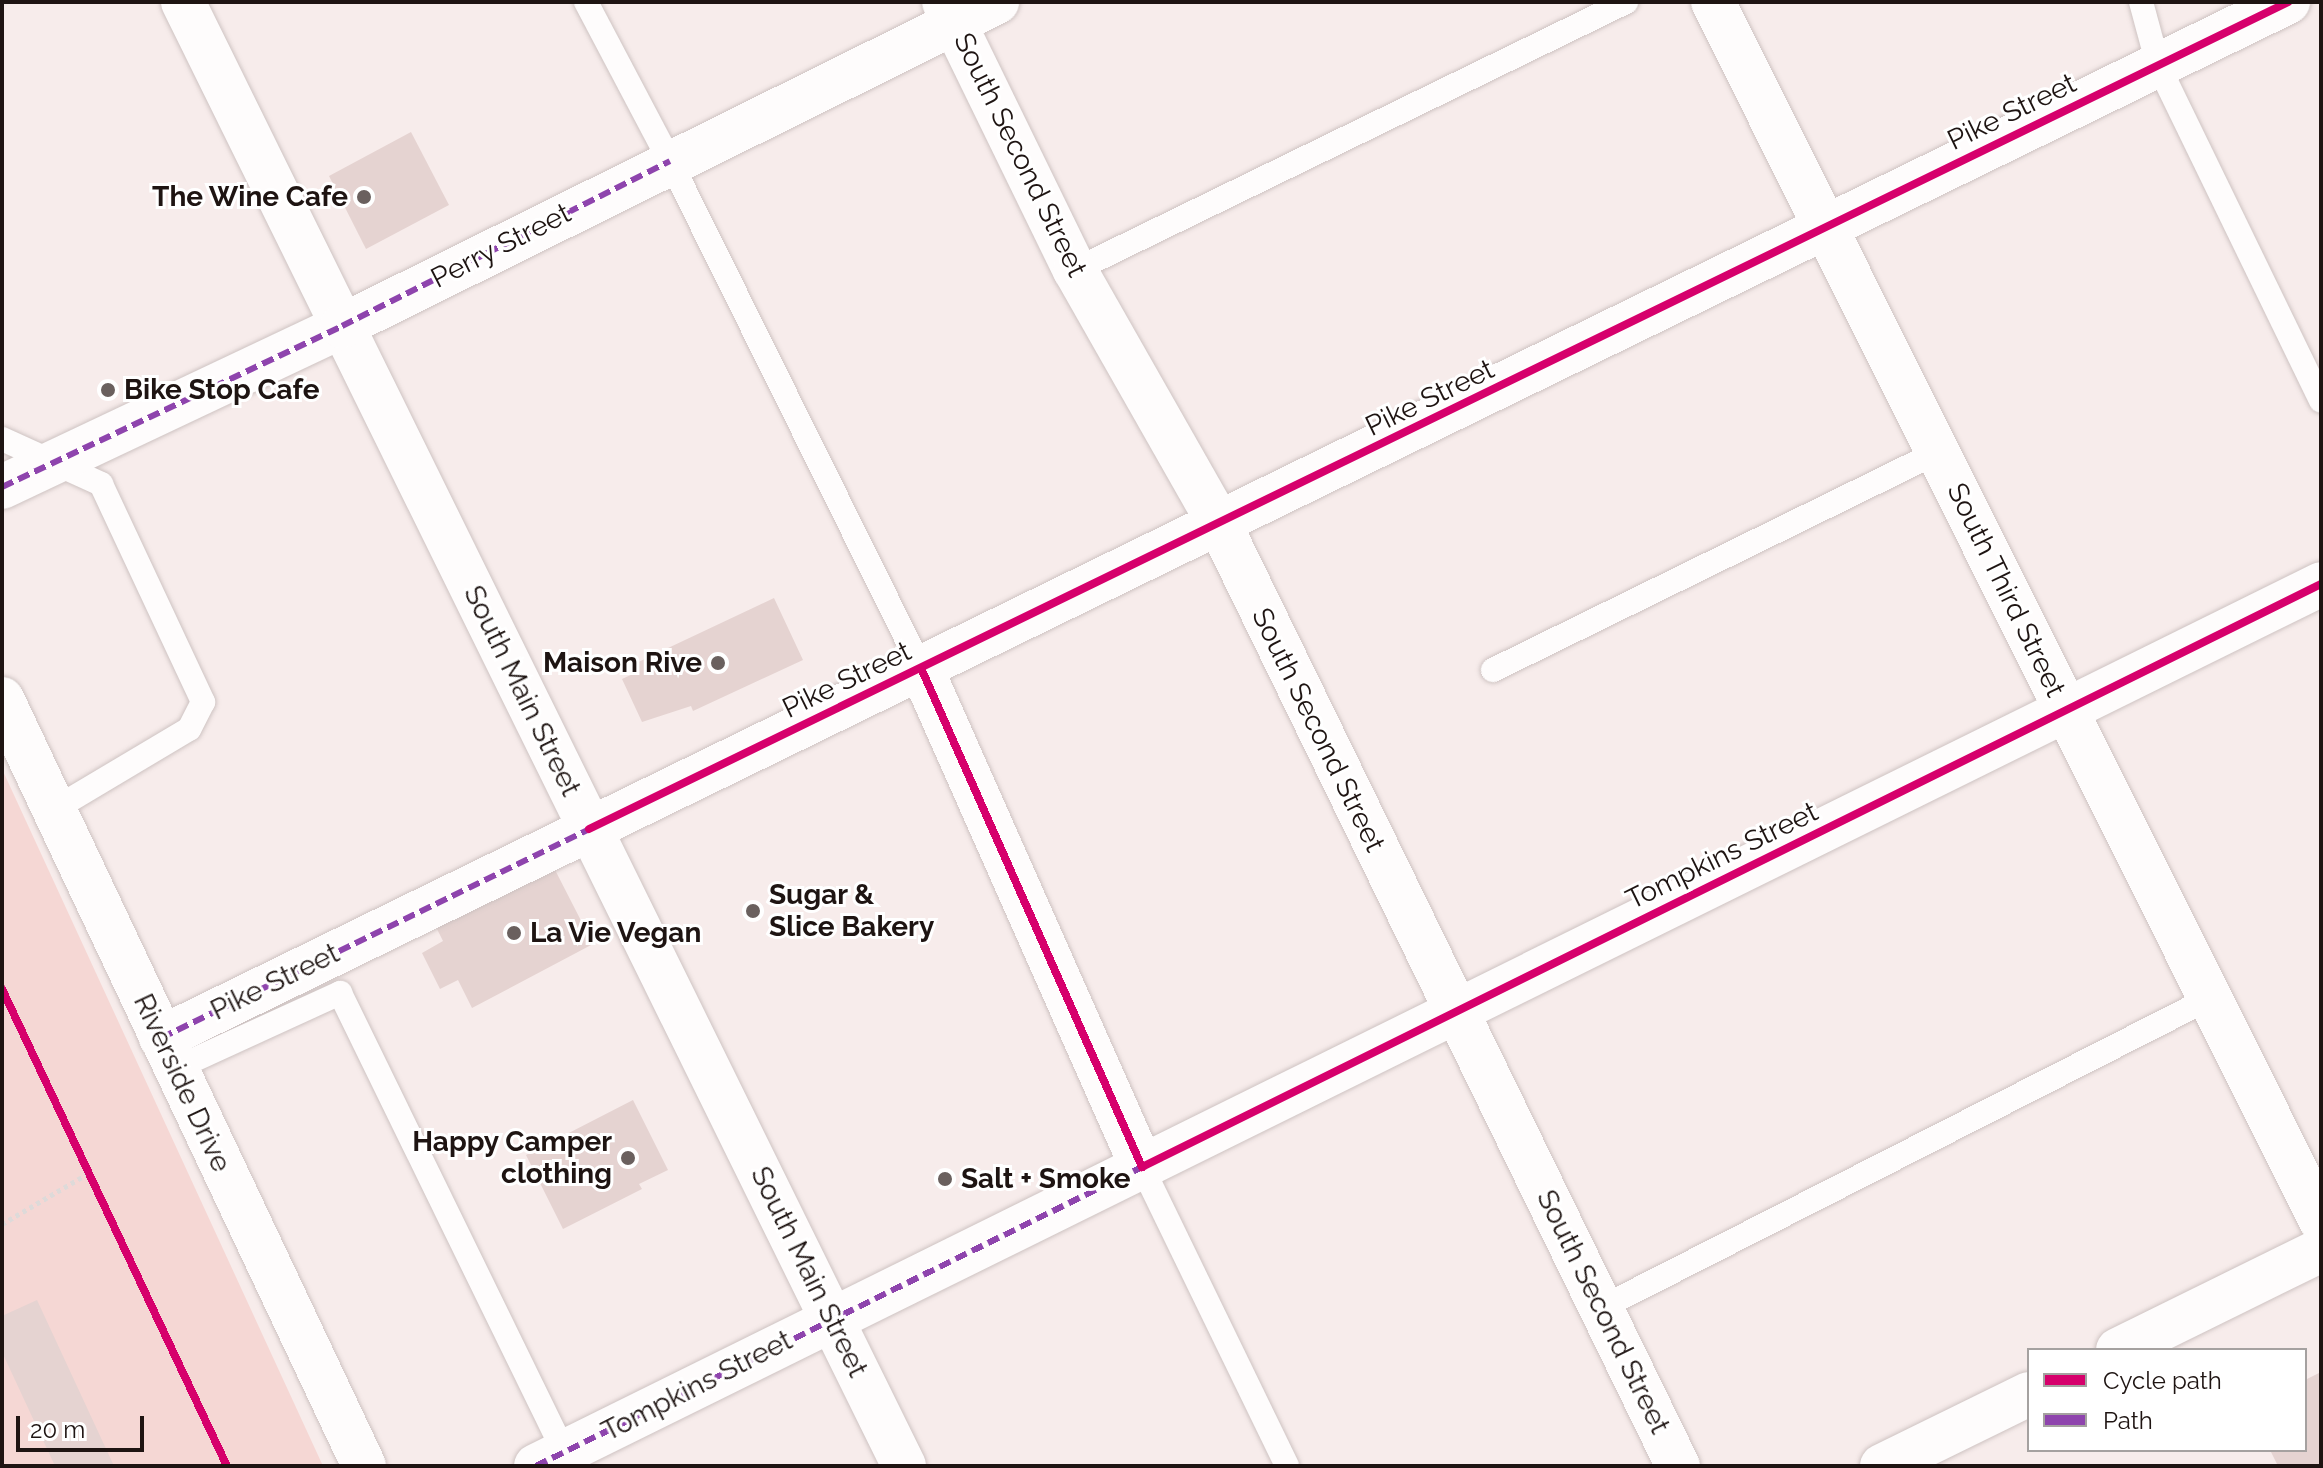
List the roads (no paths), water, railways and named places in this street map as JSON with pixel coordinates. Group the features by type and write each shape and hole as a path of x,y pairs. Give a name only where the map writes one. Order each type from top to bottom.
{"street":[{"name":"South Main Street","path":"183,2 904,1466"},
{"name":"Perry Street","path":"2,487 50,461 342,326 670,161 949,12 997,2"},
{"name":"South Third Street","path":"1713,2 2321,1221"},
{"name":"Pike Street","path":"168,1053 589,829 1220,525 2288,2"},
{"name":"South Second Street","path":"949,12 1075,270 1220,525 1454,1014 1603,1307 1678,1466"},
{"name":"Tompkins Street","path":"557,1461 832,1318 2321,584"},
{"path":"921,668 1142,1167"},
{"name":"Riverside Drive","path":"2,699 364,1466"},
{"path":"2122,1348 2321,1250"},
{"path":"1882,1466 2027,1395"}],"lane":[{"path":"586,2 670,161 921,668"},
{"path":"1075,270 1626,2"},
{"path":"2141,2 2158,65 2321,401"},
{"path":"2,439 101,484 203,702 189,729 53,810"},
{"path":"1493,670 1938,452"},
{"path":"168,1053 340,993 557,1461"},
{"path":"1603,1307 2210,998"},
{"path":"1142,1167 1287,1466"}],"place":[{"name":"The Wine Cafe","path":"364,197"},
{"name":"Bike Stop Cafe","path":"108,390"},
{"name":"Maison Rive","path":"718,663"},
{"name":"Sugar & Slice Bakery","path":"753,911"},
{"name":"La Vie Vegan","path":"514,933"},
{"name":"Happy Camper clothing","path":"628,1158"},
{"name":"Salt + Smoke","path":"945,1179"}]}
